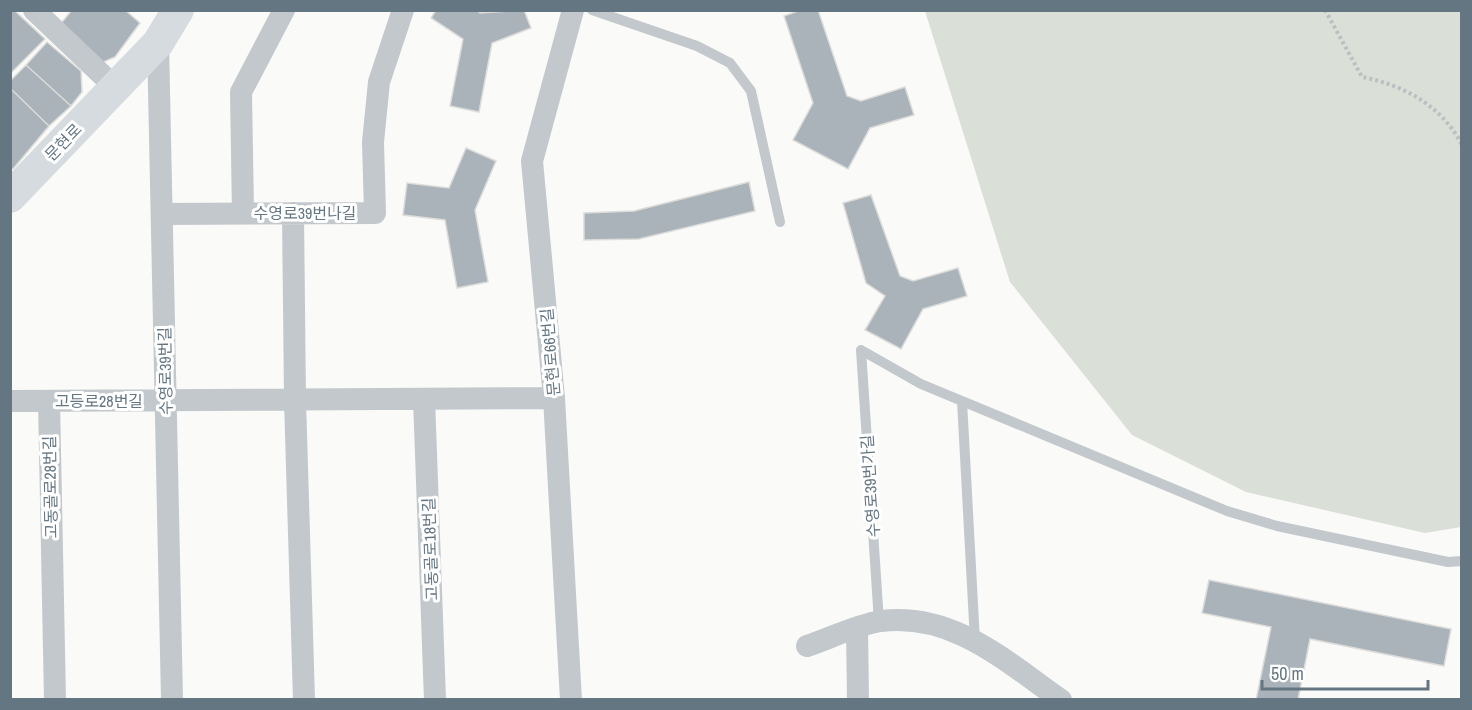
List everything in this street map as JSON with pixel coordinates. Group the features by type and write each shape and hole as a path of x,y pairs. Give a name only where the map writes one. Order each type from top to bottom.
{"street":[{"path":"34,10 117,88"},
{"name":"문현로","path":"10,197 158,43 178,10"},
{"name":"수영로39번나길","path":"243,213 241,92 284,10"},
{"name":"수영로39번나길","path":"162,214 375,213 373,142 379,82 403,10"},
{"name":"문현로66번길","path":"571,699 555,398 532,160 573,10"},
{"name":"수영로39번길","path":"158,43 172,699"},
{"path":"293,213 295,400 304,699"},
{"name":"고등로28번길","path":"10,401 555,398"},
{"name":"고동골로18번길","path":"424,399 435,699"},
{"name":"고동골로28번길","path":"49,401 55,699"},
{"path":"807,646 879,622 914,619 945,626 975,641 1061,699"},
{"path":"857,628 858,699"}],"lane":[{"path":"592,10 697,46 730,63 751,91 780,222"},
{"name":"수영로39번가길","path":"879,622 861,350 921,384 962,401"},
{"path":"975,641 962,401 1227,511 1277,526 1448,562 1461,561"}],"path":[{"path":"1325,10 1362,77 1392,84 1431,105 1461,145"}],"shaded area":[{"path":"925,11 1461,11 1461,527 1425,533 1246,492 1132,435 1010,282"}],"building":[{"path":"10,10 14,10 45,39 10,74"},
{"path":"72,10 125,10 140,23 115,57 101,63 58,27"},
{"path":"436,10 477,10 480,13 524,10 531,28 492,43 479,112 450,106 463,39 431,18"},
{"path":"801,10 818,10 847,96 861,101 905,87 914,115 870,128 848,169 793,140 813,103 784,16"},
{"path":"47,42 81,71 82,92 71,106 26,65"},
{"path":"26,65 71,106 49,126 10,88 10,81"},
{"path":"10,88 49,126 13,169 10,167"},
{"path":"466,148 496,161 475,210 488,282 457,288 445,220 403,215 407,183 449,188"},
{"path":"749,182 755,211 639,239 584,240 584,213 634,211"},
{"path":"871,195 900,276 913,281 958,268 967,296 923,309 901,349 865,330 885,296 866,283 843,203"},
{"path":"1209,580 1451,629 1444,666 1310,639 1298,700 1256,700 1271,627 1202,613"}]}
